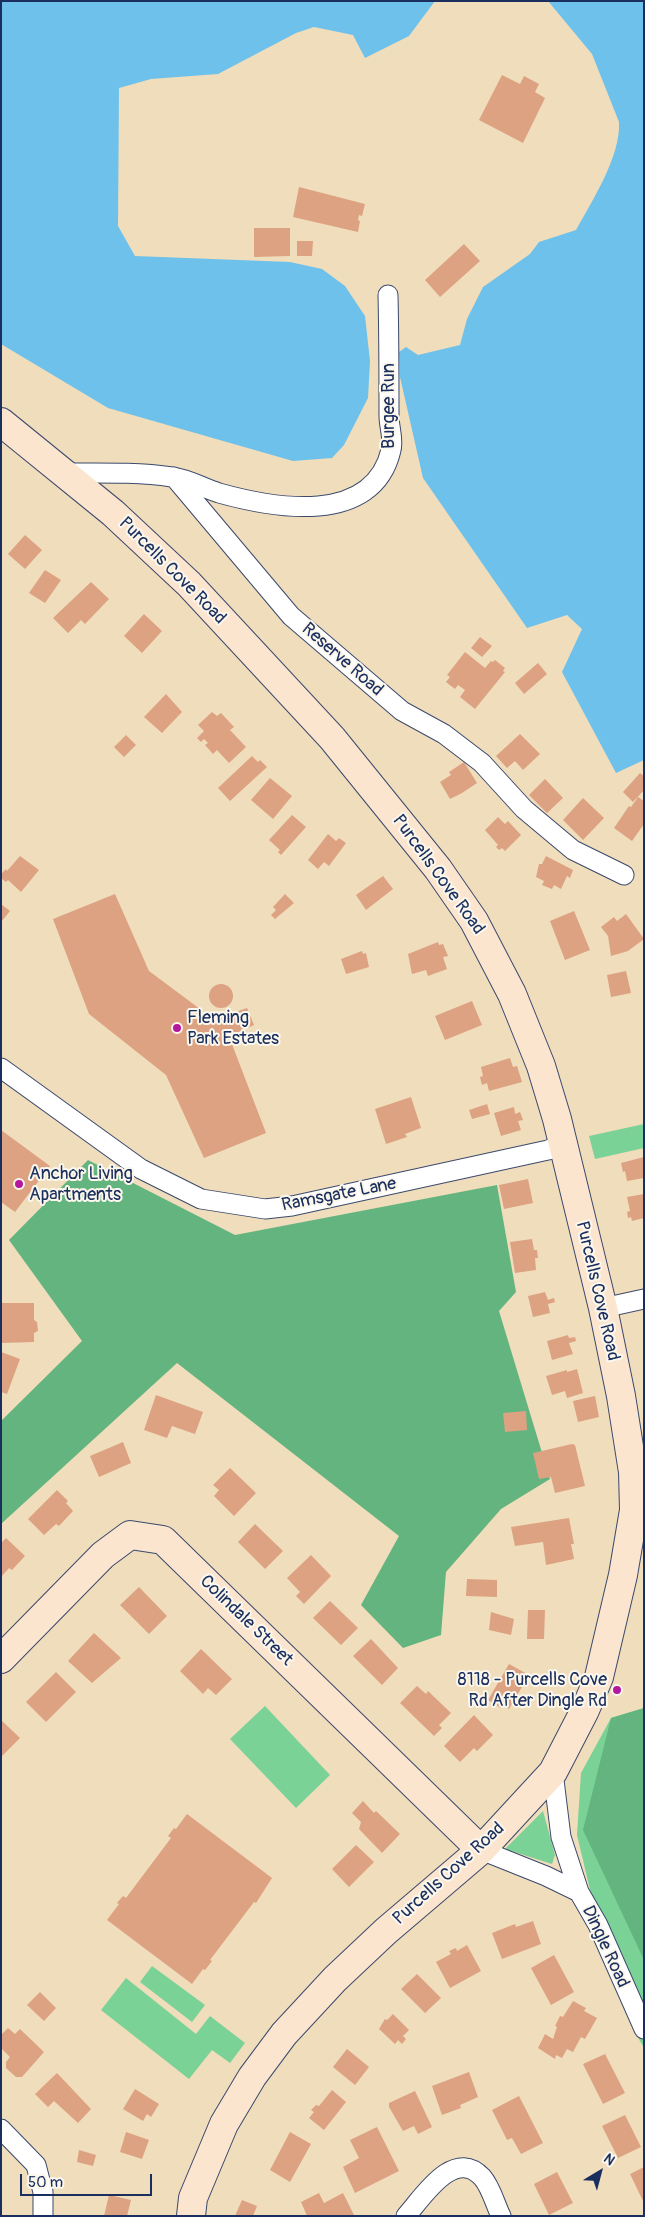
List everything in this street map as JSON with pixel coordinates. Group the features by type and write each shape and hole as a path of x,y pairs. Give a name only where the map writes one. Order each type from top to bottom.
{"main road":[{"name":"Purcells Cove Road","path":"1,422 67,473 113,512 189,584 332,738 438,869 474,921 512,994 541,1066 564,1144 603,1308 628,1435 633,1472 634,1510 624,1575 599,1677 585,1710 553,1772 481,1850 386,1931 335,1979 284,2034 252,2077 224,2124 199,2181 193,2198 191,2216"},
{"name":"Colindale Street","path":"1,1659 110,1550 130,1535 163,1540 481,1850"}],"street":[{"name":"Burgee Run","path":"174,477 218,492 275,506 337,504 364,491 383,469 392,446 389,424 388,295"},
{"path":"67,473 139,474 174,477"},
{"name":"Reserve Road","path":"174,477 291,616 402,711 444,734 482,763 524,809 573,850 624,876"},
{"name":"Ramsgate Lane","path":"1,1068 141,1169 201,1199 266,1209 292,1206 548,1150 564,1144"},
{"path":"603,1308 644,1298"},
{"name":"Dingle Road","path":"553,1772 561,1837 579,1892 598,1925 644,2029"},
{"name":"Dingle Road","path":"481,1850 546,1876 579,1892"},
{"path":"1,2129 36,2165 43,2192 43,2216"},
{"path":"406,2216 442,2175 458,2168 467,2168 482,2177 501,2216"}],"green space":[{"path":"644,1124 644,1148 595,1159 589,1136"},
{"path":"88,1160 235,1235 497,1185 516,1292 499,1311 550,1479 501,1509 446,1572 441,1635 403,1648 361,1605 399,1536 177,1363 1,1524 1,1421 82,1341 9,1240"},
{"path":"265,1706 330,1775 296,1808 230,1739"},
{"path":"644,1708 644,2048 636,2034 611,1956 605,1953 577,1835 581,1773 611,1718"},
{"path":"644,1708 644,1960 583,1830 611,1718"},
{"path":"543,1811 555,1855 552,1864 505,1849"},
{"path":"152,1966 205,2005 192,2022 140,1982"},
{"path":"126,1978 196,2034 210,2016 245,2043 230,2063 212,2050 189,2079 101,2010"}],"water":[{"path":"1,1 435,1 409,36 365,58 353,35 314,27 296,33 218,74 151,79 119,88 118,226 135,256 290,262 322,269 345,286 365,316 370,361 368,398 344,445 332,458 293,461 108,408 1,344"},
{"path":"548,1 644,1 644,760 616,773 562,672 582,629 567,615 527,628 423,478 400,377 399,352 406,347 418,355 460,345 467,319 483,287 530,254 539,242 576,230 597,192 610,163 615,149 619,122 592,54"}],"building":[{"path":"502,75 520,84 524,76 539,84 535,92 545,98 523,143 479,120"},
{"path":"299,187 365,204 362,216 359,215 358,232 293,217"},
{"path":"254,228 290,228 290,256 254,257"},
{"path":"297,241 313,241 312,256 297,256"},
{"path":"464,244 480,261 440,297 425,280"},
{"path":"25,535 42,550 25,569 8,554"},
{"path":"45,570 61,580 45,603 29,593"},
{"path":"91,582 109,599 85,624 81,620 68,633 53,618"},
{"path":"144,614 162,631 142,653 124,636"},
{"path":"480,637 492,646 482,657 471,648"},
{"path":"465,652 485,668 491,661 495,660 505,668 503,671 505,672 475,709 460,697 465,690 458,685 455,689 446,682 450,677 447,675"},
{"path":"538,663 547,674 524,694 515,683"},
{"path":"166,694 182,712 162,733 144,717"},
{"path":"212,712 217,716 221,713 234,727 230,730 246,747 229,763 217,750 213,754 205,745 208,743 204,739 201,742 197,738 204,731 198,725"},
{"path":"520,734 540,754 523,770 515,761 507,768 496,756"},
{"path":"126,735 136,745 124,757 114,747"},
{"path":"252,756 258,762 260,760 267,767 230,801 218,788"},
{"path":"464,762 477,783 450,799 440,782 451,775 449,772"},
{"path":"640,773 644,776 644,790 633,802 623,792"},
{"path":"270,778 292,796 273,819 251,800"},
{"path":"545,779 563,798 547,813 529,795"},
{"path":"638,797 644,801 644,824 632,841 614,828 629,806 631,807"},
{"path":"583,798 604,818 583,840 563,820"},
{"path":"292,815 306,827 281,855 278,852 280,850 269,840"},
{"path":"498,817 505,824 508,821 521,835 505,851 502,848 499,850 496,847 498,845 485,830"},
{"path":"328,834 336,841 339,838 346,843 329,866 324,862 318,869 308,860"},
{"path":"20,856 39,870 21,892 8,880 6,882 1,878 1,874 6,869 7,871"},
{"path":"546,856 573,870 570,878 567,876 561,889 554,885 552,889 542,885 544,881 536,877 539,864 542,864"},
{"path":"383,876 393,889 366,910 356,895"},
{"name":"Fleming Park Estates","path":"115,894 149,971 200,1009 196,1014 207,1022 247,1008 254,1025 227,1037 230,1039 266,1133 204,1158 166,1075 89,1014 53,919"},
{"path":"285,894 294,903 275,919 271,915 276,910 273,907"},
{"path":"1,904 10,911 1,922"},
{"path":"574,911 590,950 565,960 550,921"},
{"path":"626,914 644,939 628,951 611,956 608,936 601,927 614,917 617,921"},
{"path":"438,942 439,945 443,944 448,956 443,957 447,969 428,976 426,970 412,974 408,954"},
{"path":"362,951 363,954 366,953 369,967 346,974 341,959"},
{"path":"626,971 631,993 611,997 607,975"},
{"name":"Fleming Park Estates","path":"221,984 230,987 233,996 230,1005 221,1008 212,1005 209,996 212,987"},
{"path":"472,1001 482,1025 445,1040 435,1016"},
{"path":"510,1058 513,1067 517,1066 522,1082 489,1091 487,1083 482,1085 480,1077 483,1076 481,1067"},
{"path":"411,1097 421,1128 405,1134 407,1137 386,1144 375,1109"},
{"path":"487,1104 490,1114 472,1119 469,1110"},
{"path":"514,1107 515,1114 520,1112 523,1120 518,1121 521,1130 501,1136 494,1113"},
{"name":"Anchor Living Apartments","path":"1,1130 50,1166 15,1212 1,1202"},
{"path":"644,1157 644,1178 627,1181 621,1163"},
{"path":"528,1179 533,1203 504,1209 499,1185"},
{"path":"644,1194 644,1218 632,1221 631,1217 628,1218 627,1212 630,1211 627,1197"},
{"path":"532,1239 534,1250 537,1250 538,1258 535,1258 536,1270 515,1273 510,1242"},
{"path":"545,1292 548,1300 554,1298 555,1302 548,1304 550,1313 533,1317 528,1296"},
{"path":"1,1303 34,1303 34,1320 37,1322 38,1331 34,1333 34,1342 1,1343"},
{"path":"568,1335 569,1338 575,1337 576,1341 569,1343 573,1354 552,1360 547,1341"},
{"path":"1,1352 20,1359 7,1394 1,1392"},
{"path":"577,1369 583,1393 567,1398 565,1391 552,1395 546,1376"},
{"path":"156,1395 203,1412 195,1434 172,1426 167,1438 144,1430"},
{"path":"595,1396 599,1417 578,1422 573,1401"},
{"path":"526,1411 527,1430 505,1432 503,1413"},
{"path":"123,1442 131,1463 99,1477 90,1456"},
{"path":"572,1444 575,1445 585,1486 555,1493 551,1477 539,1479 533,1453"},
{"path":"230,1468 256,1493 234,1516 214,1496 219,1490 213,1485"},
{"path":"57,1490 68,1501 66,1503 73,1511 59,1526 56,1524 44,1535 28,1519"},
{"path":"569,1518 574,1544 571,1544 574,1559 546,1565 543,1542 515,1546 511,1527"},
{"path":"255,1524 283,1551 265,1569 238,1542"},
{"path":"6,1538 25,1556 12,1570 9,1568 1,1577 1,1543"},
{"path":"311,1555 331,1576 304,1604 296,1596 300,1592 287,1578"},
{"path":"467,1579 497,1580 497,1597 466,1596"},
{"path":"139,1587 167,1616 149,1634 120,1605"},
{"path":"330,1601 358,1628 341,1645 313,1618"},
{"path":"528,1610 545,1610 544,1639 527,1639"},
{"path":"491,1612 514,1619 511,1635 489,1630"},
{"path":"94,1633 121,1658 92,1683 68,1661"},
{"path":"371,1639 398,1668 382,1685 353,1656"},
{"path":"201,1649 232,1679 216,1695 208,1688 203,1694 180,1671"},
{"path":"509,1664 529,1675 509,1709 502,1705 501,1708 488,1700"},
{"path":"56,1672 76,1692 46,1722 26,1702"},
{"path":"417,1686 426,1694 428,1691 451,1713 439,1725 442,1728 434,1736 400,1703"},
{"path":"474,1715 493,1735 477,1751 474,1748 460,1762 444,1746"},
{"path":"1,1720 20,1738 1,1757"},
{"path":"363,1801 374,1813 376,1811 400,1834 382,1853 359,1829 361,1822 352,1813"},
{"path":"187,1814 272,1878 256,1903 254,1902 210,1960 212,1961 205,1970 203,1969 192,1984 107,1920 119,1904 117,1903 123,1896 126,1898 171,1838 168,1836"},
{"path":"356,1845 374,1862 349,1887 332,1869"},
{"path":"533,1921 541,1944 502,1959 492,1933 515,1924 516,1927"},
{"path":"467,1945 481,1971 450,1988 436,1962 451,1954 449,1951 456,1948 457,1951"},
{"path":"554,1955 574,1992 551,2005 531,1968"},
{"path":"417,1974 441,1998 425,2013 401,1989"},
{"path":"40,1992 56,2008 44,2021 27,2005"},
{"path":"573,2001 586,2008 584,2011 597,2018 585,2039 581,2037 573,2052 567,2049 562,2058 556,2055 555,2059 538,2048 545,2034 553,2039 557,2027 555,2026 560,2016 563,2017"},
{"path":"393,2014 409,2030 403,2036 406,2039 402,2044 398,2040 395,2044 379,2029 385,2019 387,2020"},
{"path":"8,2028 15,2034 20,2029 44,2052 22,2077 16,2077 6,2068 6,2062 10,2057 1,2048 1,2035"},
{"path":"347,2049 369,2067 355,2085 333,2067"},
{"path":"605,2054 625,2093 603,2104 583,2064"},
{"path":"469,2072 478,2097 460,2105 461,2108 442,2115 432,2086"},
{"path":"57,2073 91,2109 78,2123 54,2101 48,2107 35,2094"},
{"path":"135,2089 159,2104 151,2117 147,2114 143,2121 123,2109"},
{"path":"332,2090 346,2102 324,2130 309,2118 314,2112 311,2110 316,2105 319,2106"},
{"path":"415,2091 432,2127 418,2134 414,2126 403,2131 389,2107 389,2103"},
{"path":"519,2096 543,2143 521,2154 512,2138 507,2140 492,2110"},
{"path":"625,2115 641,2147 618,2158 602,2126"},
{"path":"377,2127 399,2171 355,2193 343,2167 359,2158 350,2140"},
{"path":"126,2132 149,2140 142,2159 120,2152"},
{"path":"290,2132 311,2144 290,2182 270,2170"},
{"path":"79,2150 96,2155 93,2166 77,2162"},
{"path":"644,2167 644,2203 630,2174"},
{"path":"557,2172 573,2203 549,2215 534,2184"},
{"path":"319,2193 324,2203 343,2193 354,2215 307,2216 301,2202"},
{"path":"109,2195 131,2200 127,2216 104,2216"},
{"path":"242,2200 257,2206 253,2216 235,2216"}],"place":[{"name":"Fleming Park Estates","path":"177,1028"},
{"name":"Anchor Living Apartments","path":"19,1184"},
{"name":"8118 - Purcells Cove Rd After Dingle Rd","path":"617,1690"}]}
